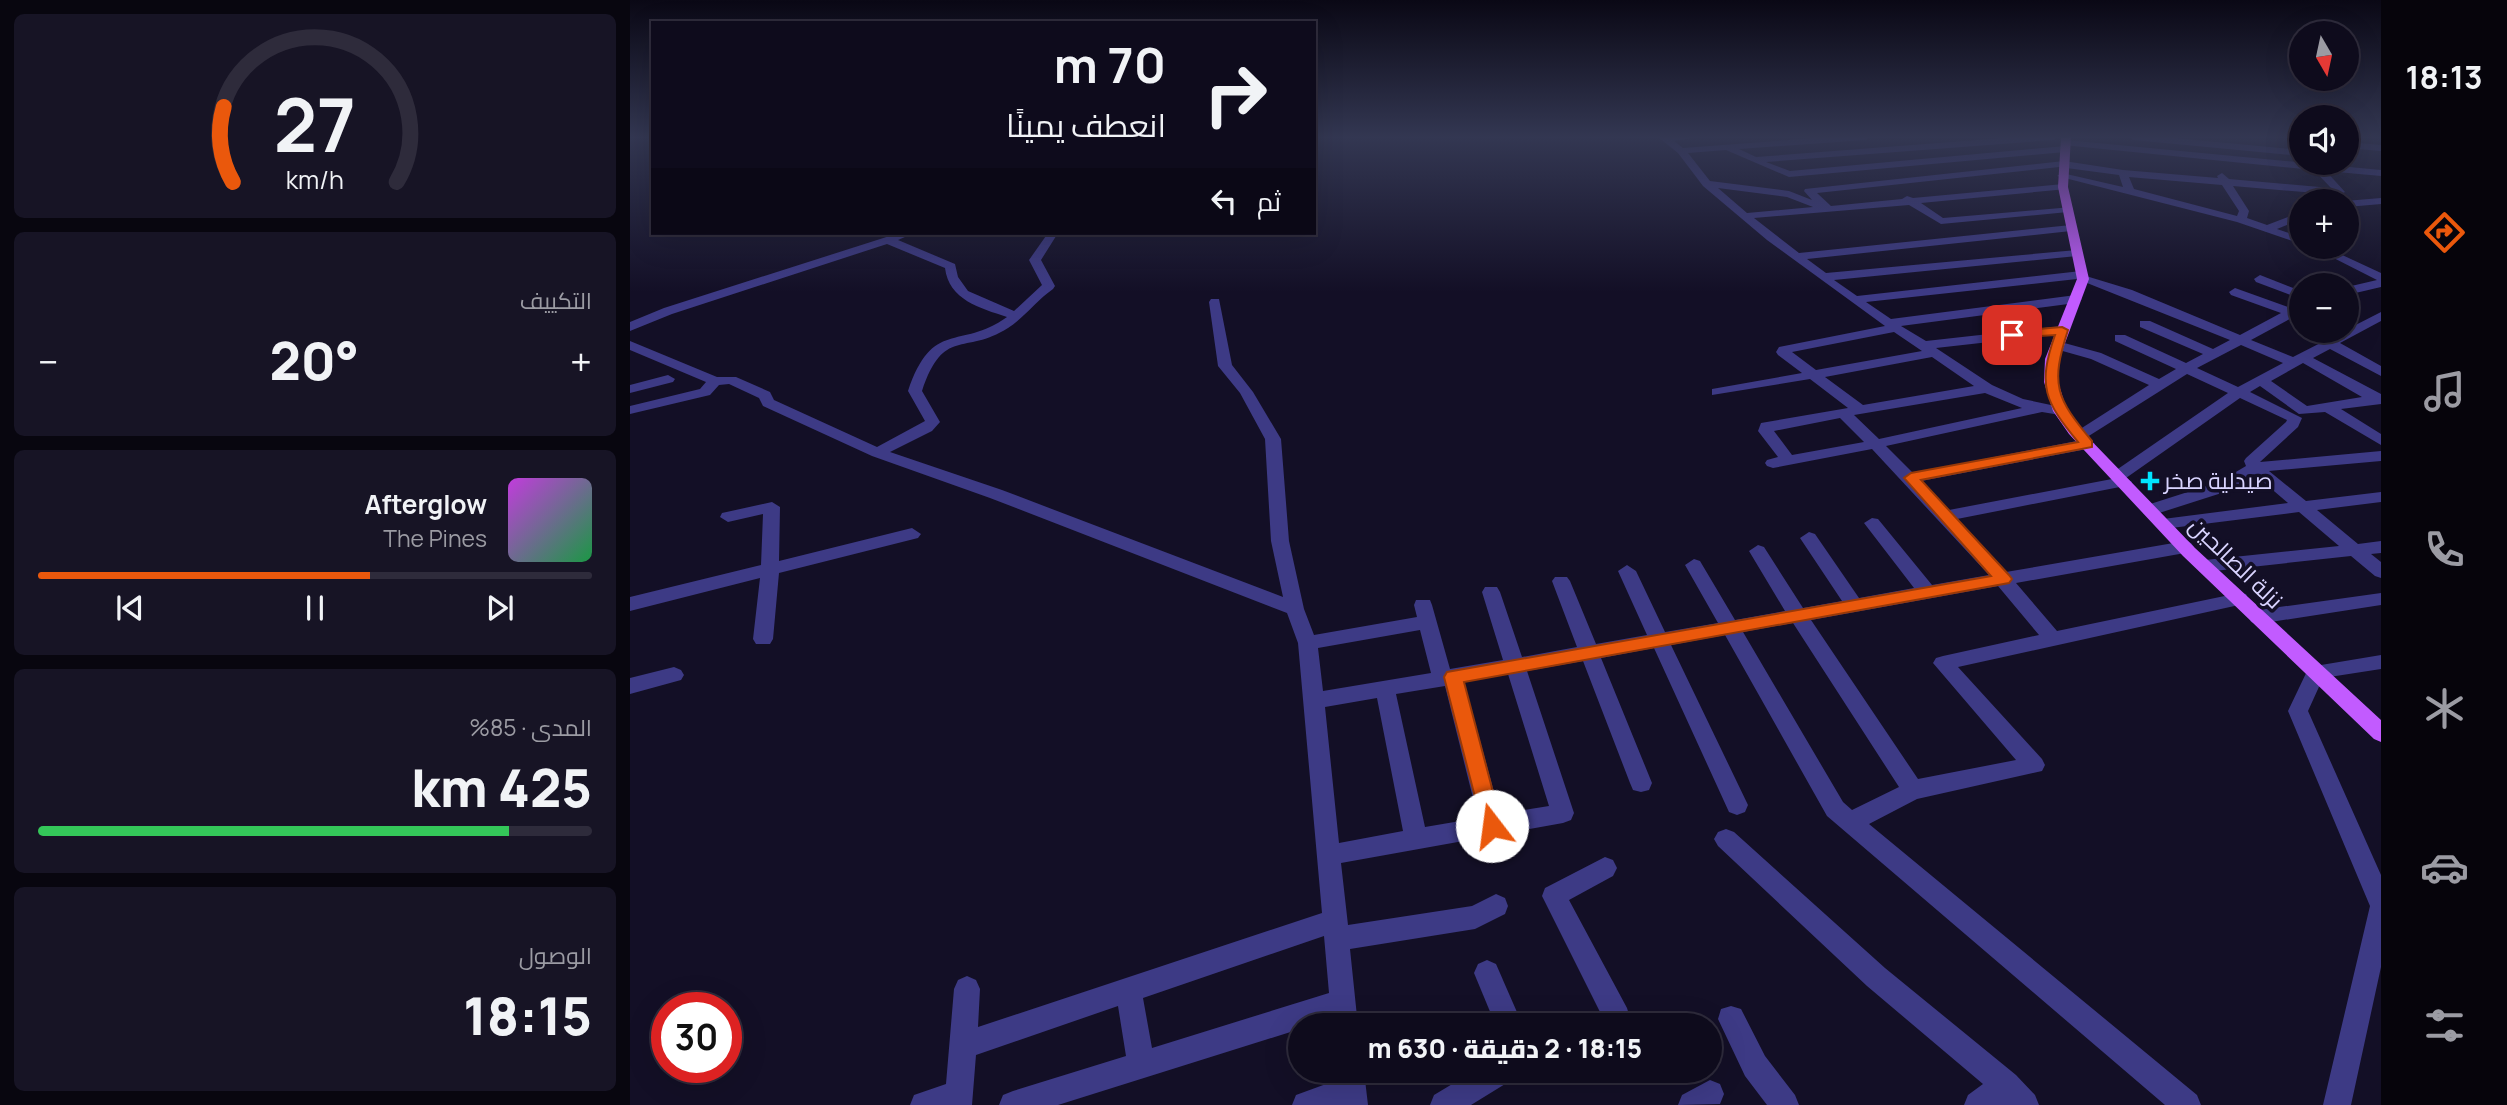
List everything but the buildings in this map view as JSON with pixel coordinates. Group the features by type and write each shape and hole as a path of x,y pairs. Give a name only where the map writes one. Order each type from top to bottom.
{"main road":[{"name":"نزلة الصالحين","path":"2066,189 2071,228 2082,277 2077,299 2052,359 2051,382 2060,411 2083,440 2185,547 2380,731"}],"street":[{"path":"1712,189 1854,300 1987,388 2020,403 2060,411"},
{"path":"1744,189 1789,194 1826,209"},
{"path":"1821,189 1808,190 1826,209"},
{"path":"1892,189 1941,221 2068,209"},
{"path":"1745,216 1910,201 1954,189"},
{"path":"2125,189 2241,220 2289,238"},
{"path":"2229,189 2244,211 2241,220"},
{"path":"2286,189 2291,189"},
{"path":"2359,203 2381,201"},
{"path":"2265,229 2289,220"},
{"path":"1798,257 2071,228"},
{"path":"630,327 903,235"},
{"path":"877,453 927,428 933,422 915,391 922,370 937,347 1003,327 1026,306 1032,296 1049,286 1035,260 1052,235"},
{"path":"888,240 951,266 951,279 958,290 977,301 1016,316"},
{"path":"1824,277 2077,253"},
{"path":"2342,259 2381,278"},
{"path":"1854,300 2082,277 2128,293 2240,341 2300,360 2380,399"},
{"path":"2260,279 2289,290"},
{"path":"2359,288 2381,283"},
{"path":"1933,290 1987,337"},
{"path":"2235,292 2289,309"},
{"path":"2051,637 2004,579 1876,444 1852,412 1784,354 1784,350 1893,325 2077,299"},
{"path":"1215,302 1225,366 1246,392 1273,439 1280,541 1294,609 1308,642 1344,1013"},
{"path":"1911,478 2083,440 2188,368 2289,315"},
{"path":"2359,329 2377,321"},
{"path":"2145,324 2214,354"},
{"path":"1717,393 1813,376 1987,337 2060,338 2160,385"},
{"path":"2120,338 2295,418 2293,424 2252,461 2255,467 2381,572"},
{"path":"1945,516 2121,479 2239,392 2329,343 2381,372"},
{"path":"630,345 715,380 731,380 765,395 768,403 877,453 996,494 1294,609"},
{"path":"630,389 668,379"},
{"path":"630,410 705,393 715,380"},
{"path":"2261,380 2305,411 2380,399"},
{"path":"1987,388 1766,426 1766,431 1781,461 1876,444 2040,408"},
{"path":"2327,407 2381,440"},
{"path":"2150,510 2225,486 2255,467 2381,456"},
{"path":"2163,524 2381,497"},
{"path":"728,517 772,506 770,569 763,639"},
{"path":"1872,523 1928,593"},
{"path":"630,604 912,534"},
{"path":"1809,538 1855,606"},
{"path":"1314,701 2185,547"},
{"path":"2205,566 2381,547"},
{"path":"1758,551 1913,790"},
{"path":"1694,565 1835,809 2187,1105"},
{"path":"1627,571 1737,806"},
{"path":"1561,581 1642,783"},
{"path":"1329,855 1563,813 1491,592"},
{"path":"1850,822 1913,790 2034,765 1943,663 2051,637 2239,599"},
{"path":"2258,617 2381,599"},
{"path":"1308,642 1425,613 1448,678 1492,826"},
{"path":"2381,662 2316,672 2298,711 2381,903"},
{"path":"630,686 674,676"},
{"path":"1385,689 1416,839"},
{"path":"1726,839 1876,977 2006,1085 2025,1105"},
{"path":"1605,868 1554,896 1615,1013"},
{"path":"965,1045 1128,990 1336,929 1475,917 1496,906"},
{"path":"2337,1105 2381,910"},
{"path":"1487,973 1504,1013"},
{"path":"924,1105 959,1099 967,989"},
{"path":"1128,990 1142,1066"},
{"path":"1731,1019 1755,1066 1785,1105"},
{"path":"1013,1105 1142,1066 1288,1028"},
{"path":"1444,1105 1480,1083"},
{"path":"1978,1105 2006,1085"},
{"path":"1306,1105 1352,1088"}],"place":[{"name":"صيدلية صخر","path":"2150,481"}],"route":[{"path":"1492,826 1453,677 2004,579 1911,478 2087,444 2060,411 2051,382 2052,359 2062,330 2012,335"}]}
